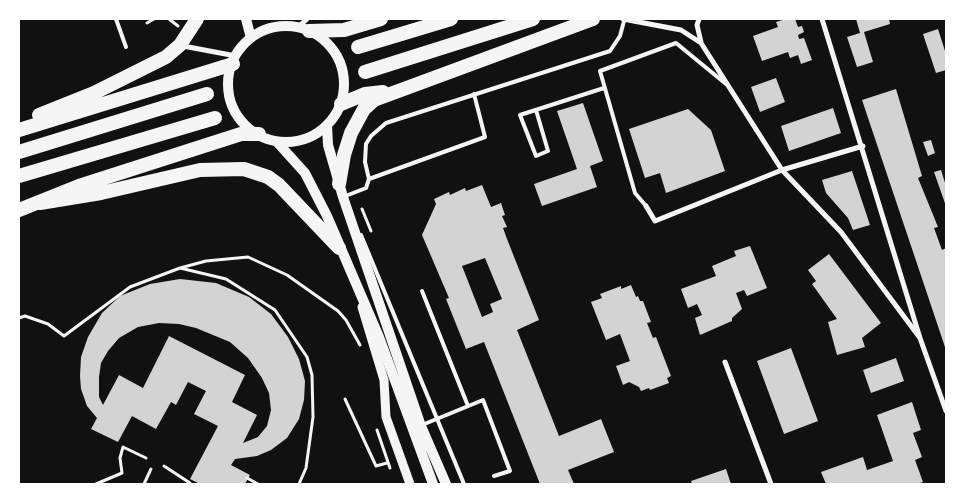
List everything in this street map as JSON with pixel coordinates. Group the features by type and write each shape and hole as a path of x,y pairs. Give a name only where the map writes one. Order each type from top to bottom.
{"highway":[{"path":"19,123 94,93 166,57 180,45 197,19"},
{"path":"305,26 344,30 380,19"},
{"path":"358,46 451,19"},
{"path":"365,72 533,19"},
{"path":"341,190 344,155 358,119 374,100 593,19"},
{"path":"19,130 234,60"},
{"path":"341,104 365,94 398,90"},
{"path":"19,152 207,94"},
{"path":"19,176 215,118"},
{"path":"19,210 79,186 241,134 259,134"},
{"path":"40,203 101,193 200,170 244,169 268,177 279,185 339,248"}],"main road":[{"path":"246,19 251,38"},
{"path":"277,142 299,142 309,138 326,125 341,104 345,84 341,64 331,48 305,26 283,22 251,38 234,60 229,82 231,100 241,120 259,134 277,142 305,173 379,337 433,484"},
{"path":"326,125 328,145 341,190 421,426 446,484"}],"street":[{"path":"698,19 697,25 702,43 726,84 782,170 841,232 920,338"},
{"path":"822,19 863,146 920,338 946,411"},
{"path":"624,20 681,30 702,43"},
{"path":"180,45 234,60"},
{"path":"646,206 655,221 782,170 863,146"},
{"path":"348,270 384,380 386,417 410,484"},
{"path":"726,362 770,484"}],"lane":[{"path":"116,19 126,47"},
{"path":"464,484 376,268 341,190 366,188 369,179 364,153 371,136 386,123 610,51 620,36 624,20"},
{"path":"646,206 635,193 600,72 676,43 726,84"},
{"path":"536,110 548,151 536,156 520,115 604,88"},
{"path":"369,179 485,137 474,94"},
{"path":"422,291 468,406"},
{"path":"421,426 483,400 510,471 494,476"}],"path":[{"path":"148,23 154,19"},
{"path":"19,318 24,316 48,324 64,336 130,287 180,268 206,262 248,257 287,275 338,311 346,320 359,344"},
{"path":"180,268 226,279 275,310 307,357 312,375 313,417 306,468 299,484"},
{"path":"345,400 376,466 387,463"},
{"path":"96,484 122,473 120,458 122,447 146,458"},
{"path":"164,466 189,484"},
{"path":"144,484 151,469"},
{"path":"247,478 258,484"}],"building":[{"path":"795,19 798,27 802,26 804,32 798,35 799,39 804,38 812,60 801,64 798,55 790,58 788,52 762,61 753,36 778,27 776,22"},
{"path":"856,19 889,19 890,24 864,32 873,62 857,67 847,37 860,33"},
{"path":"938,29 946,54 946,70 936,73 923,34"},
{"path":"776,78 785,102 760,112 751,87"},
{"path":"896,89 922,176 918,178 938,227 934,228 942,250 946,248 946,350 862,100"},
{"path":"583,103 603,161 590,166 597,187 542,206 534,184 577,169 557,111"},
{"path":"833,108 841,133 789,151 781,126"},
{"path":"688,109 711,130 725,171 666,193 660,173 645,178 629,129"},
{"path":"931,140 935,153 928,156 923,142"},
{"path":"941,170 946,186 946,206 934,172"},
{"path":"852,171 870,225 853,230 848,218 826,193 822,180"},
{"path":"482,185 491,207 501,203 505,215 502,216 507,227 503,228 539,320 517,330 559,436 601,419 614,452 568,470 574,484 540,484 484,342 466,349 446,299 449,298 422,235 436,204 434,199 449,192 450,195 465,188 466,191","holes":["485,258 502,299 490,304 493,312 482,317 462,266"]},
{"path":"750,246 767,288 747,296 744,290 736,293 742,309 732,318 732,321 700,335 695,318 702,315 697,304 688,308 681,289 716,276 712,266 736,256 734,251"},
{"path":"829,254 881,323 862,338 865,347 837,355 828,322 837,319 812,284 816,281 808,270"},
{"path":"180,279 216,283 249,297 271,314 288,337 299,359 305,381 304,400 299,419 287,438 271,450 257,456 235,459 231,465 250,475 245,484 200,484 190,479 218,426 194,414 206,391 188,382 176,405 171,402 156,429 132,416 118,442 91,429 97,418 87,406 81,389 80,376 81,357 88,337 102,313 120,296 150,284","holes":["159,323 179,324 196,328 230,342 248,358 262,378 269,393 271,410 267,426 258,437 243,443 257,415 232,402 245,375 169,336 143,388 119,375 103,405 99,397 101,363 119,338 138,327"]},
{"path":"631,285 636,297 638,296 640,301 643,301 651,322 647,323 653,338 656,337 671,376 667,378 669,383 650,390 649,388 641,391 639,387 629,382 623,385 616,366 630,361 620,334 606,340 591,302 602,298 600,294 621,286 621,289"},
{"path":"791,348 818,421 784,434 757,361"},
{"path":"896,358 904,381 871,393 863,370"},
{"path":"912,402 921,430 913,433 922,457 915,460 923,482 917,484 826,484 821,472 863,457 867,470 893,461 877,415"},
{"path":"726,469 731,484 692,484 691,481"}]}
